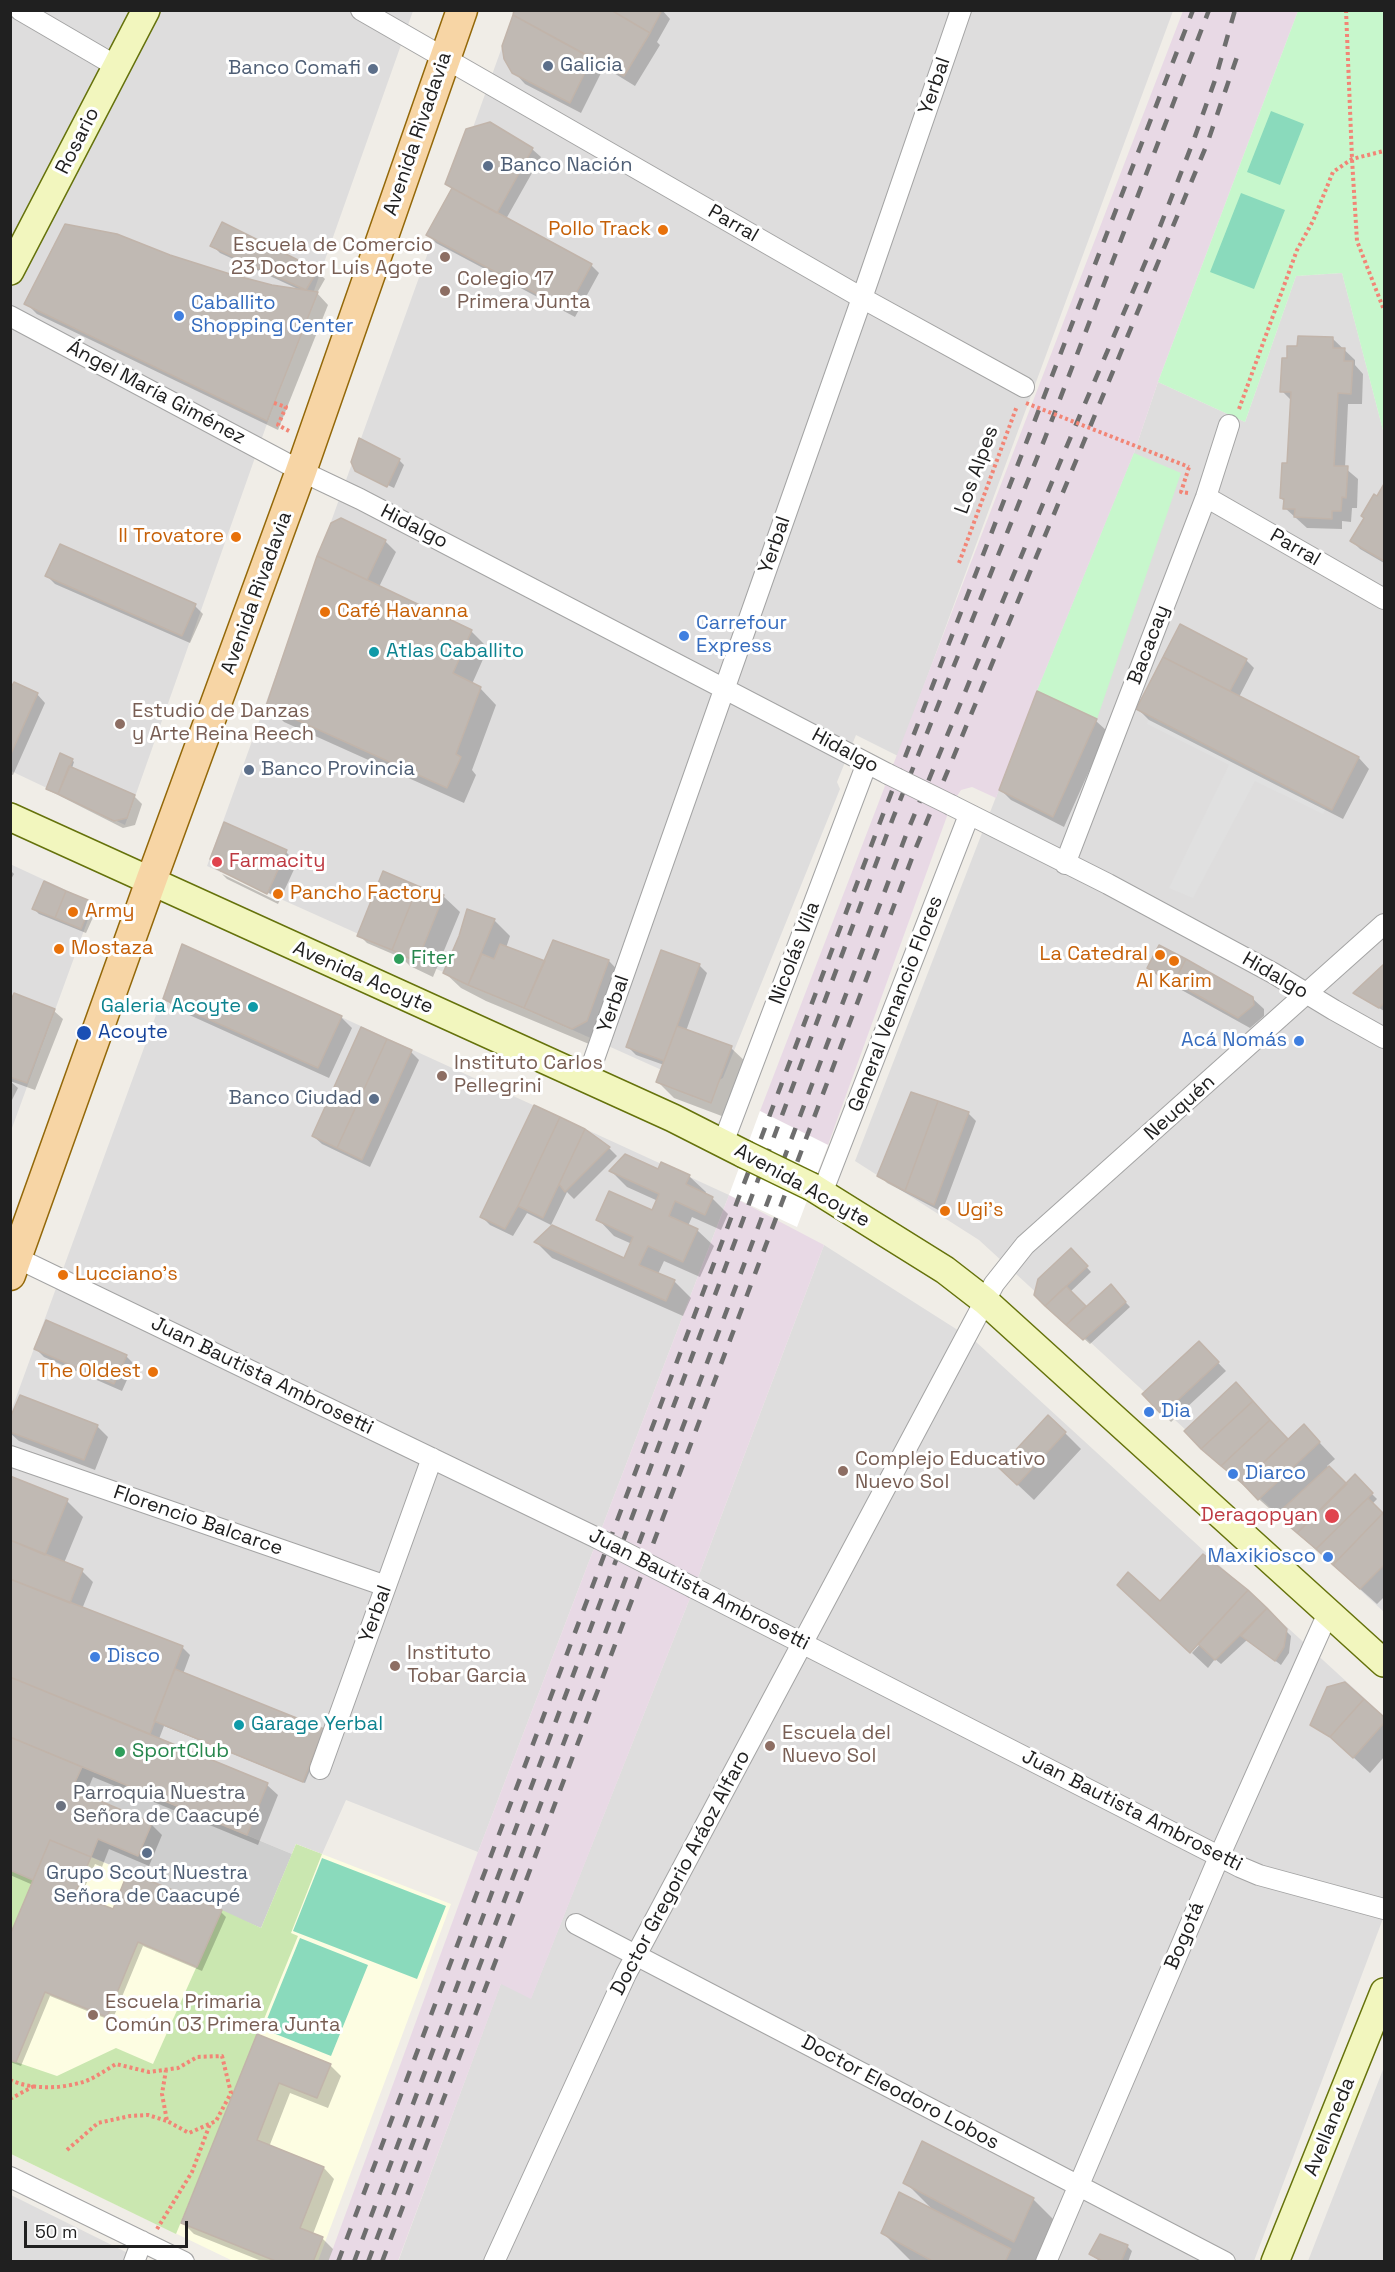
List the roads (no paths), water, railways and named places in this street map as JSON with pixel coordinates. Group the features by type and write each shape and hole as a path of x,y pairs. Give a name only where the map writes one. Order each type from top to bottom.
{"main road":[{"name":"Rosario","path":"10,271 146,10"},
{"name":"Avenida Rivadavia","path":"14,1267 151,881 301,471 462,10"},
{"name":"Avenida Acoyte","path":"10,817 587,1079 817,1190 945,1270 985,1301 1384,1663"},
{"name":"Avellaneda","path":"1275,2262 1384,1992"}],"street":[{"path":"20,10 116,66"},
{"name":"Parral","path":"362,10 862,298 1025,395"},
{"name":"Yerbal","path":"587,1079 961,10"},
{"name":"Ángel María Giménez","path":"10,316 301,471"},
{"name":"Bacacay","path":"1065,864 1206,497 1229,425"},
{"name":"Hidalgo","path":"301,471 360,499 1274,973 1306,994 1384,1038"},
{"name":"Parral","path":"1206,497 1384,598"},
{"name":"Nicolás Vila","path":"734,1149 867,763"},
{"name":"General Venancio Flores","path":"817,1190 969,815"},
{"name":"Neuquén","path":"985,1301 994,1284 1025,1245 1384,924"},
{"name":"Juan Bautista Ambrosetti","path":"14,1267 432,1458 597,1538 1219,1857 1260,1875 1384,1910"},
{"name":"Doctor Gregorio Aráoz Alfaro","path":"494,2262 626,1974 985,1301"},
{"name":"Florencio Balcarce","path":"10,1456 386,1586"},
{"name":"Yerbal","path":"320,1769 432,1458"},
{"name":"Bogotá","path":"1046,2262 1219,1857 1328,1613"},
{"name":"Doctor Eleodoro Lobos","path":"576,1924 1225,2262"},
{"path":"10,2177 184,2262"},
{"path":"134,2262 146,2243"}],"railway":[{"path":"338,2262 882,817 1193,10"},
{"path":"354,2262 893,818 1045,438 1209,10"},
{"path":"368,2262 906,835 1154,242 1215,80 1235,10"},
{"path":"382,2262 915,850 1207,144 1239,51"}],"place":[{"name":"Galicia","path":"548,66"},
{"name":"Banco Comafi","path":"373,69"},
{"name":"Banco Nación","path":"488,166"},
{"name":"Pollo Track","path":"663,230"},
{"name":"Escuela de Comercio 23 Doctor Luis Agote","path":"445,257"},
{"name":"Colegio 17 Primera Junta","path":"445,291"},
{"name":"Caballito Shopping Center","path":"179,316"},
{"name":"Il Trovatore","path":"236,537"},
{"name":"Café Havanna","path":"325,612"},
{"name":"Carrefour Express","path":"684,636"},
{"name":"Atlas Caballito","path":"374,652"},
{"name":"Estudio de Danzas y Arte Reina Reech","path":"120,724"},
{"name":"Banco Provincia","path":"249,770"},
{"name":"Farmacity","path":"217,862"},
{"name":"Pancho Factory","path":"278,894"},
{"name":"Army","path":"73,912"},
{"name":"Mostaza","path":"59,949"},
{"name":"La Catedral","path":"1160,955"},
{"name":"Fiter","path":"399,959"},
{"name":"Al Karim","path":"1174,961"},
{"name":"Galeria Acoyte","path":"253,1007"},
{"name":"Acoyte","path":"84,1033"},
{"name":"Acá Nomás","path":"1299,1041"},
{"name":"Instituto Carlos Pellegrini","path":"442,1076"},
{"name":"Banco Ciudad","path":"374,1099"},
{"name":"Ugi's","path":"945,1211"},
{"name":"Lucciano’s","path":"63,1275"},
{"name":"The Oldest","path":"153,1372"},
{"name":"Dia","path":"1149,1412"},
{"name":"Complejo Educativo Nuevo Sol","path":"843,1471"},
{"name":"Diarco","path":"1233,1474"},
{"name":"Deragopyan","path":"1332,1516"},
{"name":"Maxikiosco","path":"1328,1557"},
{"name":"Disco","path":"95,1657"},
{"name":"Instituto Tobar Garcia","path":"395,1666"},
{"name":"Garage Yerbal","path":"239,1725"},
{"name":"Escuela del Nuevo Sol","path":"770,1746"},
{"name":"SportClub","path":"120,1752"},
{"name":"Parroquia Nuestra Señora de Caacupé","path":"61,1806"},
{"name":"Grupo Scout Nuestra Señora de Caacupé","path":"147,1853"},
{"name":"Escuela Primaria Común 03 Primera Junta","path":"93,2015"}]}
